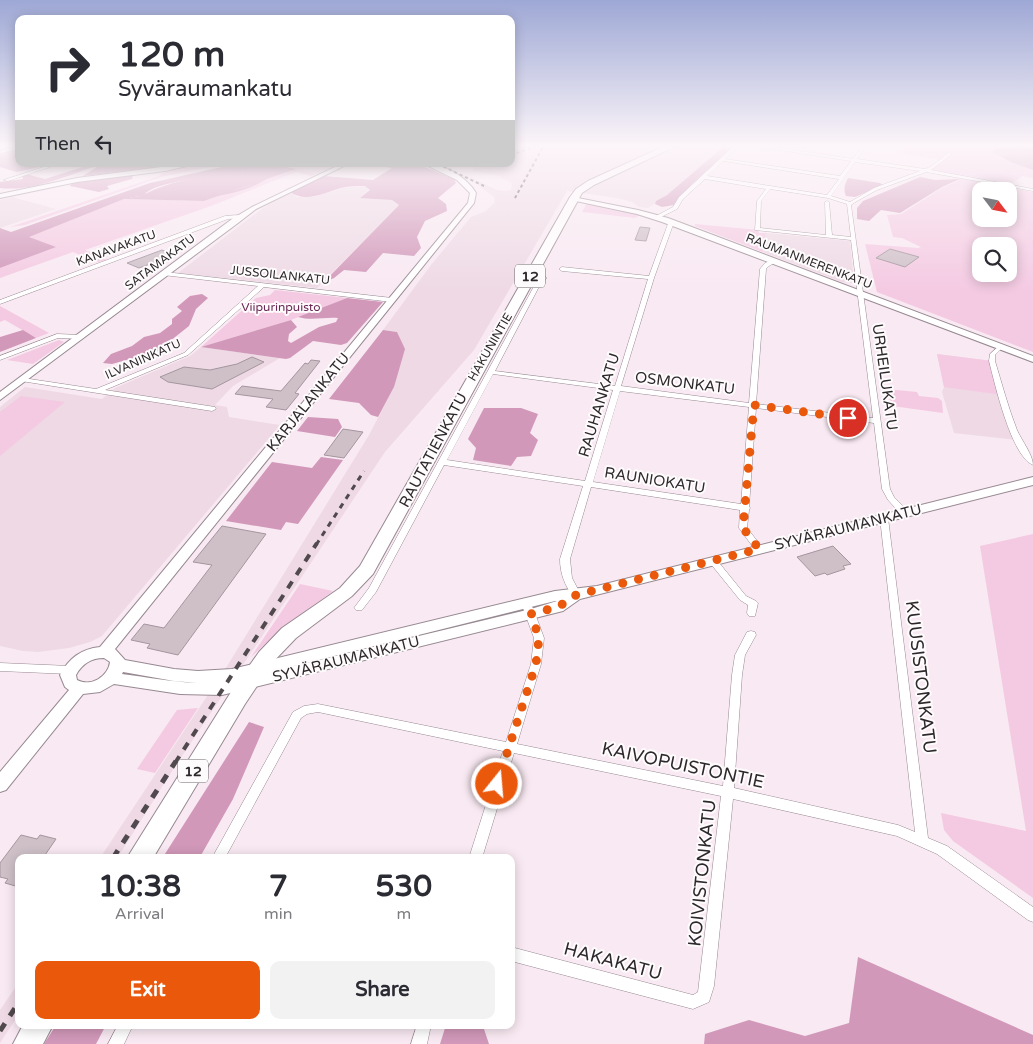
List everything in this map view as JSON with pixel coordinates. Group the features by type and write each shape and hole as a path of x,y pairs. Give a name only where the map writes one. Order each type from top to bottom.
{"highway":[{"name":"HAKUNINTIE","path":"142,854 259,675 288,646 334,606 367,570 577,194"},
{"name":"HAKUNINTIE","path":"151,854 205,771 259,675"},
{"path":"27,1044 36,1029"}],"main road":[{"name":"SATAMAKATU","path":"0,397 240,218 254,208 284,194"},
{"name":"KARJALANKATU","path":"104,652 392,300 472,200 473,194"},
{"name":"RAUMANMERENKATU","path":"573,199 657,217 1033,358"},
{"name":"SYVÄRAUMANKATU","path":"111,678 164,688 222,689 259,675 528,609 558,607 576,595 1033,481"},
{"path":"104,652 115,656 119,664 111,678 94,688 79,688 72,686 68,681 70,670 82,658 90,654 104,652"},
{"name":"SYVÄRAUMANKATU","path":"119,664 174,675 198,677 259,675"},
{"path":"0,785 79,688"}],"street":[{"path":"657,217 675,208 686,194"},
{"path":"765,194 759,201 758,229 852,239"},
{"path":"797,194 850,203 871,194"},
{"path":"829,237 827,200 831,194"},
{"name":"URHEILUKATU","path":"850,203 852,239 886,489 891,498 904,512"},
{"name":"KANAVAKATU","path":"0,302 227,218 240,218"},
{"name":"RAUHANKATU","path":"576,595 564,571 566,558 651,278 671,222"},
{"path":"759,549 743,528 763,269 767,264 774,261"},
{"path":"562,269 651,278"},
{"name":"JUSSOILANKATU","path":"165,274 392,300"},
{"name":"RAUTATIENKATU","path":"359,608 373,590 540,280 544,278"},
{"name":"ILVANINKATU","path":"98,391 186,354 263,285"},
{"path":"0,358 57,336 81,337"},
{"path":"1001,346 992,355 992,361 1018,440 1025,456 1033,463"},
{"name":"OSMONKATU","path":"490,372 877,421"},
{"path":"23,380 212,409"},
{"name":"RAUNIOKATU","path":"442,462 746,508"},
{"name":"KUUSISTONKATU","path":"884,518 922,840"},
{"path":"713,561 743,598 753,603 752,613"},
{"path":"476,854 508,747 536,664 539,638 528,609"},
{"name":"KOIVISTONKATU","path":"704,997 707,986 728,792 740,655 750,635"},
{"path":"0,667 70,670"},
{"name":"KAIVOPUISTONTIE","path":"220,854 294,720 304,710 318,708 728,792 873,824 922,840 961,863 1033,915"},
{"name":"HAKAKATU","path":"515,955 693,1002 704,997"},
{"path":"116,1044 124,1029"},
{"path":"419,1044 423,1029"}],"shaded area":[{"path":"120,194 146,194 124,199 29,237 56,247 0,268 0,228 11,232"},
{"path":"146,194 225,194 204,201 124,199"},
{"path":"287,194 292,194 297,197 314,197 325,194 365,194 361,197 392,200 399,205 317,288 178,273 263,208"},
{"path":"293,194 323,194 309,197"},
{"path":"365,194 443,194 438,198 446,204 447,211 425,221 417,237 421,248 414,256 383,253 366,272 344,270 334,278 323,283 399,205 392,200 360,198"},
{"path":"489,194 565,194 474,350 385,452 174,768 120,854 103,854 229,663 369,435 394,387 397,332 383,330 431,265 471,217 486,211 495,202 494,197"},
{"path":"586,194 669,194 648,208 639,207 632,202"},
{"path":"684,194 674,205 662,207 655,204 656,201 667,195"},
{"path":"846,194 863,194 855,197 846,196"},
{"path":"880,194 931,194 900,213 881,210 869,221 857,219 857,208 863,201"},
{"path":"13,197 56,209 0,228 0,200"},
{"path":"766,233 850,241 854,283 842,282 763,252"},
{"path":"202,294 208,298 196,309 189,326 155,353 147,357 141,356 112,364 103,363 111,354 132,346 144,337 160,333 172,324 172,319 182,311 177,307 190,296"},
{"path":"347,298 383,302 347,343 341,345 313,341 286,359 201,347 291,320 297,327 289,334 288,341 291,343 319,327 336,322 338,318 308,319 298,317"},
{"path":"23,330 36,338 0,352 0,337"},
{"path":"383,330 397,332 405,349 394,387 378,417 371,415 359,403 329,399"},
{"path":"201,347 280,358 233,386 215,405 227,407 229,417 280,425 102,636 90,642 69,648 38,652 0,646 0,407 25,387 102,399 115,388 190,356"},
{"path":"937,354 992,361 1017,440 954,433 942,392 944,387"},
{"path":"484,408 521,408 538,414 530,433 538,440 531,456 517,457 511,466 473,460 476,448 468,439"},
{"path":"308,417 338,419 342,427 335,437 297,431"},
{"path":"321,457 343,460 298,524 286,522 281,530 226,521 272,462 312,468"},
{"path":"249,722 264,727 233,799 202,854 165,854"},
{"path":"858,957 1033,1035 1033,1044 704,1044 705,1034 749,1020 805,1036 849,1023"},
{"path":"15,988 15,1020 0,1043 0,1010"},
{"path":"53,1029 104,1029 96,1044 44,1044"},
{"path":"445,1029 484,1029 489,1044 440,1044"}],"green space":[{"path":"107,194 114,194 25,225 10,227"},
{"path":"225,194 242,194 85,250 107,260 98,262 73,252 0,278 0,268 55,247 28,237 124,199 204,201"},
{"path":"933,194 972,194 972,228 1018,228 1018,194 1033,194 1033,352 877,292 865,244 921,247 902,238 893,237 887,215 901,214"},
{"path":"587,203 640,215 635,218 582,212"},
{"path":"695,224 759,230 759,233 766,233 763,252 695,226"},
{"name":"Viipurinpuisto","path":"275,290 347,298 291,320 201,347 256,298 270,295"},
{"path":"0,306 49,333 36,338 5,320 0,322"},
{"path":"59,340 64,342 33,364 7,360"},
{"path":"937,354 992,361 1003,395 944,387"},
{"path":"886,389 917,392 919,396 938,398 942,401 943,413 892,406"},
{"path":"21,396 65,402 0,456 0,412"},
{"path":"1033,534 1033,898 953,841 944,830 941,813 1026,831 980,546"},
{"path":"300,584 333,591 285,626 251,657"},
{"path":"198,708 155,773 137,769 177,710"}],"building":[{"path":"640,227 650,228 646,241 635,240"},
{"path":"890,249 919,257 905,267 876,258"},
{"path":"162,250 175,255 139,268 127,263"},
{"path":"252,357 264,362 212,389 168,382 160,377 184,367 210,370 237,364"},
{"path":"311,360 320,361 295,393 299,394 286,410 266,407 273,399 235,394 242,386 281,391 305,363 308,364"},
{"path":"343,429 363,432 344,458 324,455"},
{"path":"222,526 266,534 178,655 147,648 150,644 131,640 144,624 164,628 212,565 193,562"},
{"path":"833,546 851,564 843,566 845,569 827,575 825,573 815,576 797,557"},
{"path":"21,835 37,839 40,835 56,839 46,854 15,854 15,886 5,883 8,879 0,877 0,863"}],"waterway":[{"path":"141,195 196,196 221,194"}],"railway":[{"path":"515,198 517,194"},
{"path":"316,545 364,471"},
{"path":"175,763 317,543"},
{"path":"116,854 176,761"},
{"path":"0,1031 15,1008"}],"route":[{"path":"497,784 536,664 539,638 531,614 558,607 576,595 759,549 743,528 754,405 848,418"}]}
